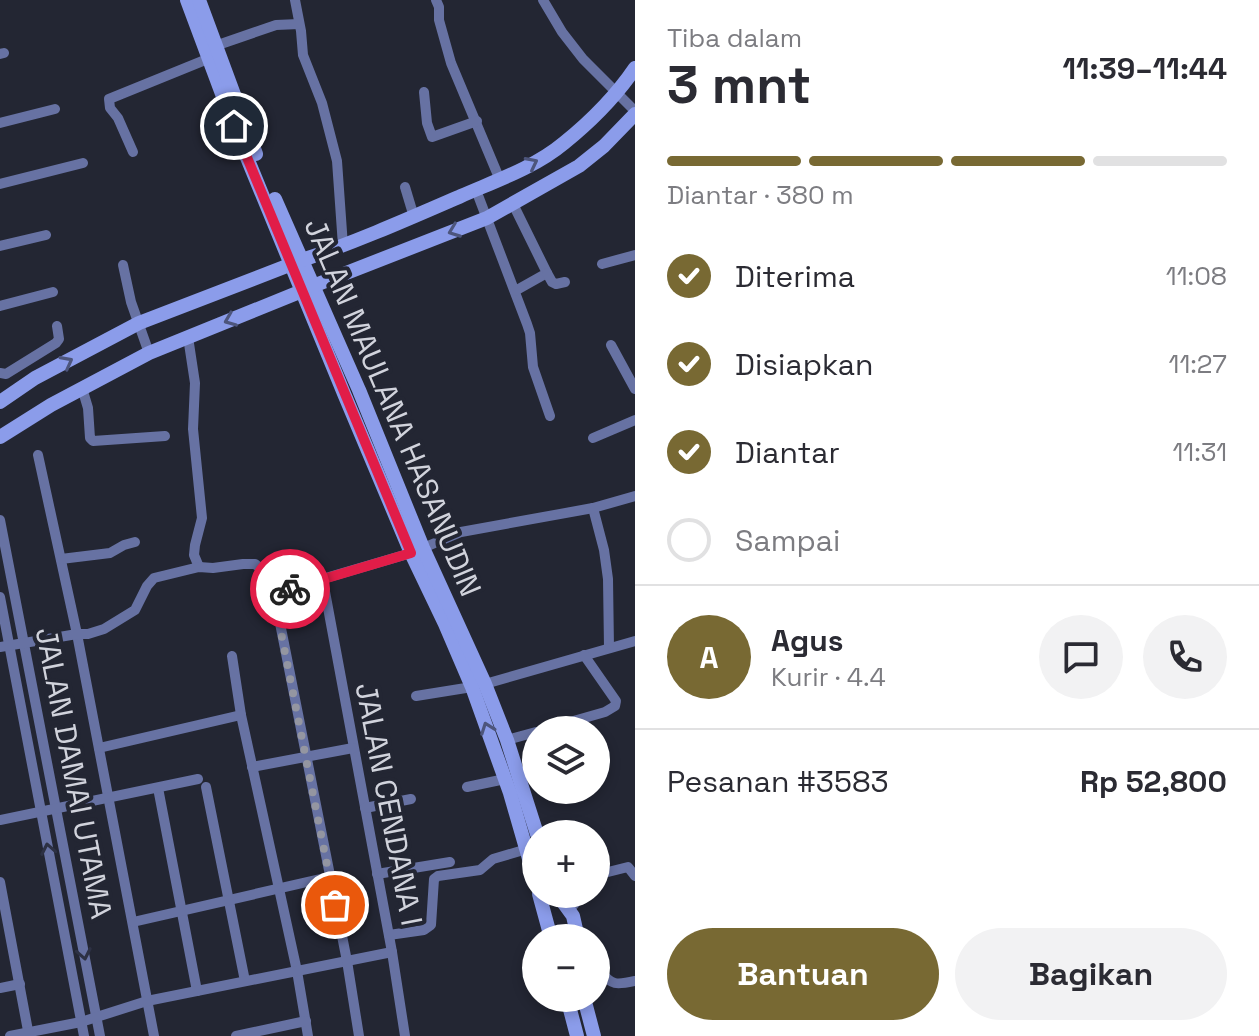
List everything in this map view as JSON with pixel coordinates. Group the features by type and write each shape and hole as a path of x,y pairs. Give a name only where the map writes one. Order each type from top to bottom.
{"street":[{"name":"JALAN MAULANA HASANUDIN","path":"187,0 216,49"},
{"name":"JALAN MAULANA HASANUDIN","path":"199,0 300,264 365,423 424,548 478,685 522,833"},
{"path":"295,0 303,55 322,103 337,161 338,248"},
{"path":"436,0 451,63 500,180"},
{"path":"0,437 148,351 486,217 579,166 604,146 634,111 583,59 543,0"},
{"path":"133,152 124,129 110,108 109,99 244,34 276,25 299,24"},
{"path":"0,402 35,378 139,325 300,264 476,191 542,159 618,94 635,68"},
{"path":"424,92 427,123 432,137 477,121"},
{"path":"0,123 55,109"},
{"path":"0,184 83,163"},
{"path":"405,187 414,217"},
{"path":"476,191 530,333 533,367 550,416"},
{"path":"513,204 547,273 556,284 565,282"},
{"path":"0,246 46,235"},
{"path":"602,264 635,255"},
{"path":"123,265 148,351"},
{"path":"515,291 547,273"},
{"path":"0,306 53,292"},
{"path":"0,373 6,374 56,343 59,339 57,326"},
{"path":"188,337 195,383 193,429 202,518 194,555 199,567"},
{"path":"611,345 635,389"},
{"path":"82,388 93,441 165,436"},
{"path":"593,438 635,420"},
{"path":"38,455 77,634 154,1036"},
{"path":"277,594 424,548 461,532 593,508 635,496"},
{"path":"593,508 608,579 609,648"},
{"name":"JALAN DAMAI UTAMA","path":"0,520 100,1036"},
{"path":"61,559 110,553 135,542"},
{"path":"5,647 104,629 135,610 154,578 199,567 255,564 260,568 277,594 275,602 347,961 359,1036"},
{"name":"JALAN CENDANA I","path":"323,581 405,1036"},
{"name":"JALAN DAMAI UTAMA","path":"0,597 5,647 41,812 84,1036"},
{"path":"416,696 478,685 635,641"},
{"path":"584,655 616,701 615,706 591,716"},
{"path":"232,656 241,715 308,1036"},
{"name":"JALAN MAULANA HASANUDIN","path":"478,685 507,740 533,820"},
{"path":"99,748 241,715"},
{"path":"507,740 522,736"},
{"path":"252,767 353,748"},
{"path":"467,787 505,779"},
{"path":"0,820 158,788 202,783 245,981"},
{"path":"158,788 197,990"},
{"path":"365,808 411,799"},
{"path":"389,935 424,930 431,925 432,882 438,876 480,870 500,856 522,850"},
{"path":"377,874 450,862"},
{"path":"610,872 628,867 635,876"},
{"path":"133,922 329,877"},
{"path":"0,887 5,936 20,984 29,1034"},
{"path":"543,908 548,924"},
{"path":"567,908 574,924"},
{"path":"544,913 555,923 561,923 568,919 571,908"},
{"path":"10,1036 81,1022 147,1001 197,990 392,952"},
{"path":"610,982 635,981"},
{"path":"0,988 20,984"},
{"path":"571,1012 577,1036"},
{"path":"588,1012 594,1036"},
{"path":"236,1036 306,1021"}],"way so far":[{"path":"290,589 278,592 275,602 335,905"}],"route":[{"path":"234,126 411,553 290,589"}]}
